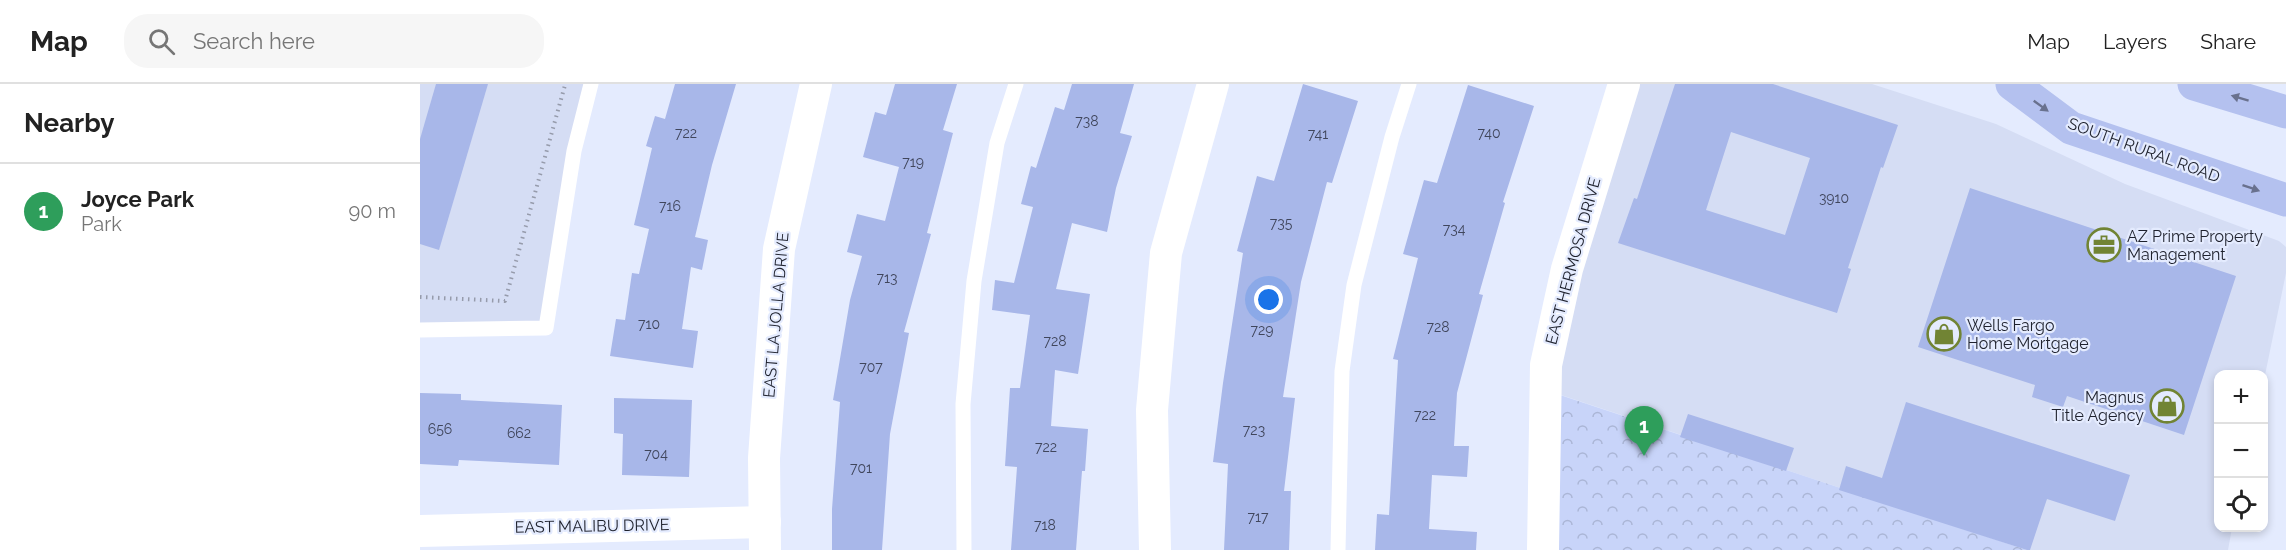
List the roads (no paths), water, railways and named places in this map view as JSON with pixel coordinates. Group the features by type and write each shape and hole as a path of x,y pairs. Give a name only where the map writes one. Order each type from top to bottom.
{"main road":[{"name":"SOUTH RURAL ROAD","path":"2012,84 2071,128 2286,200"},
{"path":"2194,84 2286,112"}],"street":[{"name":"EAST LA JOLLA DRIVE","path":"765,536 764,458 779,249 816,84"},
{"path":"1155,550 1152,410 1166,253 1213,84"},
{"name":"EAST HERMOSA DRIVE","path":"1543,550 1546,365 1567,269 1624,84"},
{"name":"EAST MALIBU DRIVE","path":"420,531 765,536"}],"lane":[{"path":"420,330 546,328 574,151 591,84"},
{"path":"964,550 963,404 974,280 997,143 1016,84"},
{"path":"1338,550 1342,371 1354,285 1392,137 1409,84"}],"place":[{"name":"AZ Prime Property Management","path":"2104,245"},
{"name":"Wells Fargo Home Mortgage","path":"1944,334"},
{"name":"Magnus Title Agency","path":"2167,406"},
{"name":"Joyce Park","path":"1644,456"}]}
